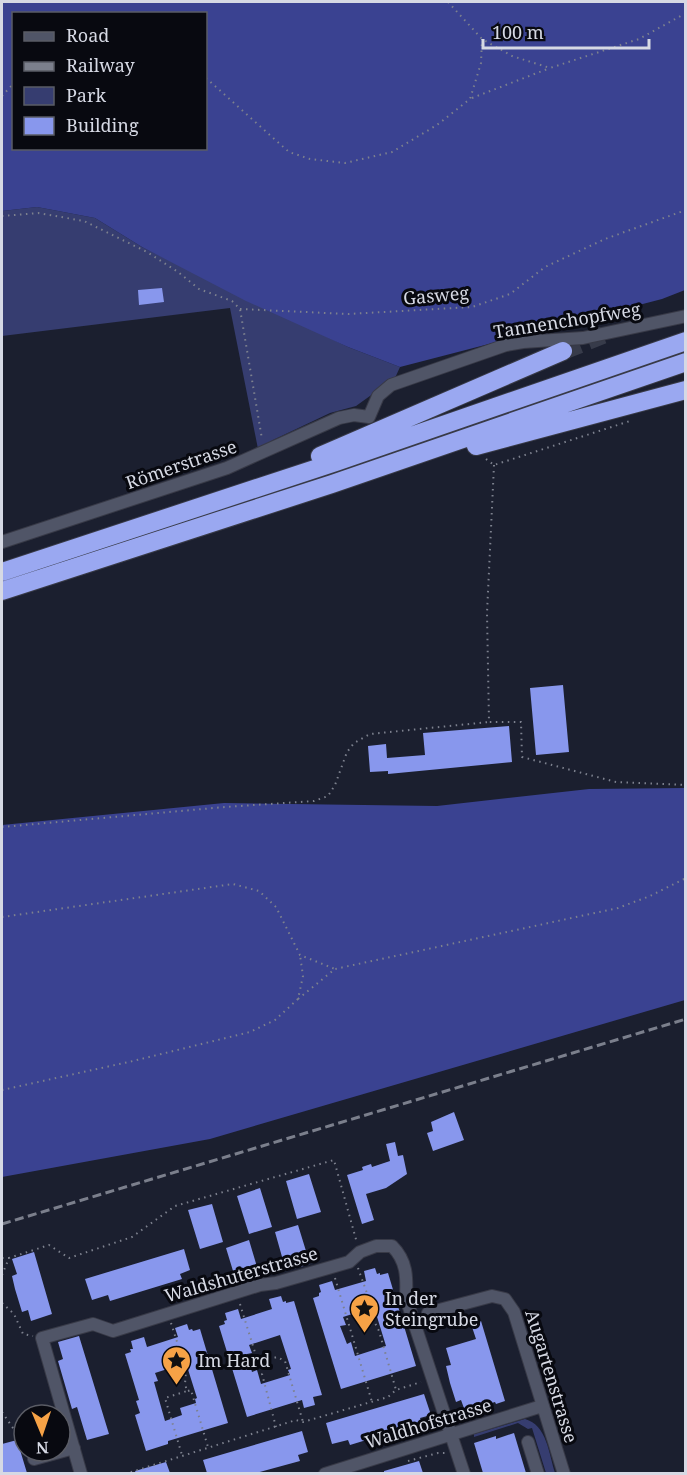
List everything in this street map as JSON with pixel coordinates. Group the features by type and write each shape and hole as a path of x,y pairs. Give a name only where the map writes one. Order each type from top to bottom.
{"highway":[{"path":"2,572 231,497 686,341"},
{"path":"231,497 563,351"},
{"path":"2,591 332,484 686,362"},
{"path":"332,484 686,390"}],"street":[{"name":"Tannenchopfweg","path":"369,417 378,396 391,385 506,345 583,339 686,316"},
{"name":"Römerstrasse","path":"2,542 191,481 264,452 339,418 354,415 369,417"},
{"name":"Waldshuterstrasse","path":"42,1338 93,1324 112,1332 236,1292 349,1262 357,1254 376,1246 392,1246 400,1255 407,1274 406,1298 464,1473"},
{"name":"Augartenstrasse","path":"428,1313 492,1296 505,1299 514,1312 564,1473"},
{"path":"42,1338 81,1473"},
{"name":"Waldhofstrasse","path":"325,1473 542,1406"},
{"path":"528,1442 538,1473"}],"path":[{"path":"448,2 482,39 512,56 550,68"},
{"path":"207,79 289,152 310,159 345,163 392,152 437,124 470,99 550,68 639,39 686,13"},
{"path":"470,99 481,63 482,39"},
{"name":"Gasweg","path":"240,309 348,314 472,307 510,294 545,267 604,239 686,210"},
{"path":"2,216 38,213 84,221 147,252 199,289 232,301 240,309 264,452"},
{"path":"494,465 632,420"},
{"path":"486,459 494,465"},
{"path":"489,722 487,613 494,465"},
{"path":"2,827 314,801 328,796 347,752 354,743 370,734 489,722 521,722 522,757 616,782 686,784"},
{"path":"2,1090 249,1032 275,1020 335,969 618,908 650,896 686,878"},
{"path":"2,917 233,884 259,891 276,907 300,955 303,976 298,999"},
{"path":"300,955 335,969"},
{"path":"2,1258 49,1245 69,1258 132,1237 175,1206 334,1160 374,1313 372,1317 391,1369 390,1373 396,1390"},
{"path":"2,1275 9,1257"},
{"path":"331,1267 372,1402"},
{"path":"236,1292 257,1359 261,1358 264,1367 262,1374 276,1427"},
{"path":"2,1304 14,1314 23,1334 42,1338"},
{"path":"168,1314 186,1370 184,1384 186,1391"},
{"path":"262,1361 278,1357 285,1361 303,1422"},
{"path":"125,1473 296,1420 303,1422 372,1402 388,1397 396,1390 433,1378"},
{"path":"182,1455 165,1398 186,1391 191,1390 208,1448"},
{"path":"2,1412 12,1427"},
{"path":"404,1462 442,1452 448,1457 458,1454"}],"green space":[{"path":"37,207 95,218 142,247 348,347 400,367 395,378 356,406 330,413 258,449 230,308 2,336 2,211"},
{"path":"525,1419 538,1427 543,1434 555,1473 546,1473 532,1428 528,1429 518,1423 474,1437 474,1434"}],"shaded area":[{"path":"2,2 685,2 685,290 662,299 400,367 348,347 246,301 142,247 95,218 37,207 2,211"},
{"path":"685,788 685,1000 210,1139 2,1177 2,825 224,803 437,806 589,789"}],"building":[{"path":"162,288 164,302 139,305 138,290"},
{"path":"563,685 569,752 536,755 530,688"},
{"path":"509,726 512,762 388,774 388,771 370,772 368,746 386,744 387,758 425,755 423,733"},
{"path":"454,1112 464,1140 433,1151 427,1133 433,1131 431,1122"},
{"path":"395,1142 398,1156 403,1155 407,1174 386,1188 366,1194 374,1220 362,1224 347,1175 363,1170 362,1167 371,1164 372,1167 390,1161 386,1144"},
{"path":"309,1174 321,1212 297,1219 286,1181"},
{"path":"260,1188 272,1227 249,1234 237,1196"},
{"path":"212,1204 223,1242 200,1249 188,1210"},
{"path":"298,1225 310,1264 286,1271 275,1232"},
{"path":"249,1240 260,1277 237,1284 226,1248"},
{"path":"184,1249 190,1270 180,1274 182,1279 110,1301 108,1295 92,1300 85,1279"},
{"path":"34,1252 52,1314 31,1321 28,1310 22,1312 12,1276 17,1274 12,1259"},
{"path":"375,1268 377,1274 388,1273 416,1366 341,1389 313,1298 319,1296 321,1292 319,1285 332,1281 335,1290 366,1281 364,1271","holes":["374,1307 386,1346 355,1356 351,1342 347,1344 340,1326 346,1325 343,1317"]},
{"path":"281,1296 283,1302 294,1301 322,1395 313,1397 315,1405 304,1408 302,1400 247,1417 219,1326 225,1324 224,1321 227,1320 225,1313 238,1309 241,1319 272,1309 269,1299","holes":["280,1335 291,1369 288,1370 290,1375 261,1384 257,1370 252,1372 247,1354 252,1353 249,1345"]},
{"path":"481,1321 505,1401 465,1411 461,1400 456,1402 450,1383 446,1366 451,1365 446,1348 476,1339 471,1324"},
{"path":"187,1324 189,1330 200,1329 228,1423 168,1441 168,1444 146,1451 135,1415 140,1413 136,1401 139,1400 125,1354 133,1349 131,1341 144,1337 147,1347 178,1337 175,1328","holes":["186,1363 197,1398 196,1403 180,1408 182,1415 165,1421 154,1382 158,1381 155,1373"]},
{"path":"79,1336 109,1434 87,1440 77,1407 72,1409 58,1361 63,1359 58,1342"},
{"path":"424,1394 431,1415 420,1418 422,1423 350,1445 348,1440 332,1444 326,1423"},
{"path":"302,1431 308,1452 298,1455 300,1461 256,1473 207,1473 203,1460"},
{"path":"514,1433 526,1473 483,1473 474,1443"},
{"path":"12,1441 12,1463 24,1463 27,1473 2,1473 2,1444"},
{"path":"419,1461 423,1473 384,1473 384,1471"},
{"path":"166,1462 170,1473 136,1473 135,1471"}],"tunnel":[{"path":"563,351 603,335"}],"railway":[{"path":"2,1224 686,1019"}],"place":[{"name":"In der Steingrube","path":"364,1334"},
{"name":"Im Hard","path":"177,1386"}]}
